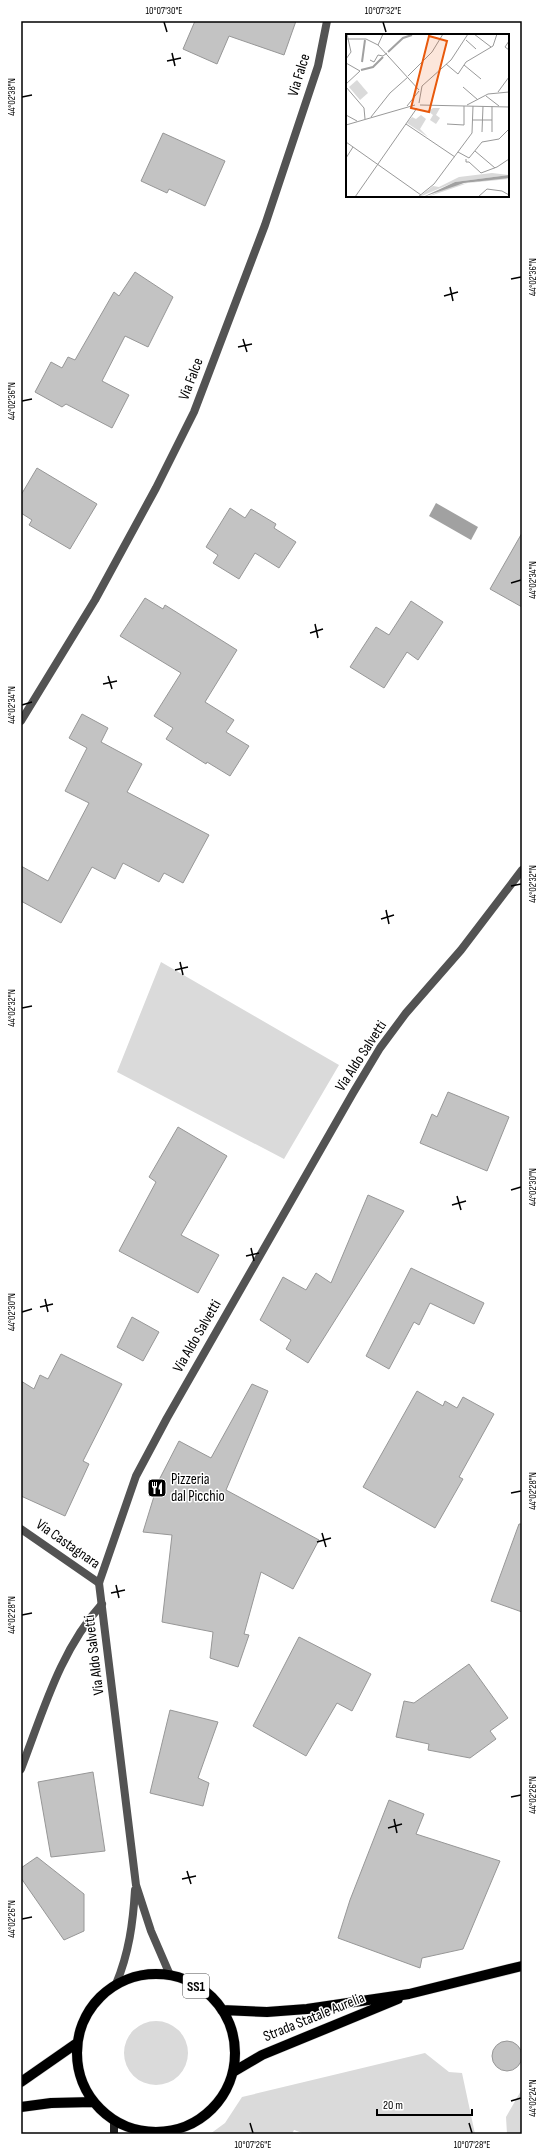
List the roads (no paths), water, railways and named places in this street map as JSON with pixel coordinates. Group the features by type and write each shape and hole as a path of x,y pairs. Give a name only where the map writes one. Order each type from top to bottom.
{"main road":[{"name":"Strada Statale Aurelia","path":"222,2010 268,2012 307,2009 408,1994 522,1966"},
{"name":"SS1","path":"151,1974 170,1975 190,1981 208,1994 222,2010 232,2029 235,2050 233,2072 223,2094 206,2113 185,2126 160,2133 136,2130 114,2120 93,2102 82,2084 77,2064 77,2043 84,2019 97,2000 116,1984 133,1977 151,1974"},
{"name":"Strada Statale Aurelia","path":"233,2072 262,2054 408,1994"},
{"path":"21,2082 77,2043"},
{"path":"21,2107 93,2102"},
{"path":"114,2120 114,2134"}],"street":[{"name":"Via Falce","path":"21,721 95,600 156,488 194,412 267,217 318,66 327,21"},
{"name":"Via Aldo Salvetti","path":"170,1975 151,1932 136,1885 99,1583 136,1476 167,1418 352,1093 380,1048 406,1013 461,950 522,870"},
{"name":"Via Castagnara","path":"21,1529 99,1583"},
{"path":"21,1769 56,1679 72,1644 84,1624 102,1604"},
{"name":"Via Aldo Salvetti","path":"116,1984 124,1964 132,1929 136,1885"}],"place":[{"name":"Pizzeria dal Picchio","path":"157,1488"}]}
